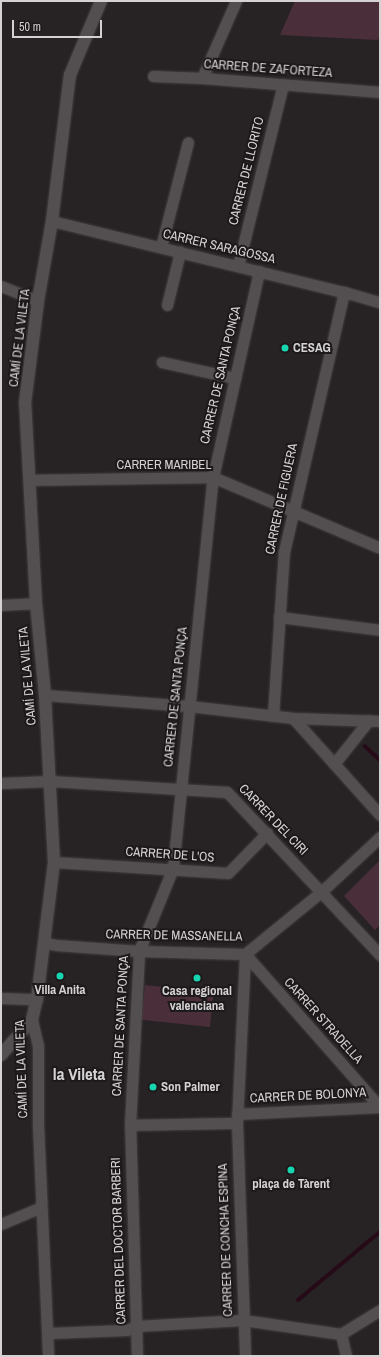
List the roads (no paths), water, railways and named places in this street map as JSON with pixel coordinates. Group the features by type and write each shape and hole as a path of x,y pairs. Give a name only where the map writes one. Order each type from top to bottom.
{"street":[{"name":"CAMÍ DE LA VILETA","path":"48,1356 41,1207 38,1046 32,1020 37,999 45,943 54,862 45,695 36,603 25,403 38,301 52,221 70,75 101,1"},
{"path":"202,78 236,1"},
{"name":"CARRER DE ZAFORTEZA","path":"153,76 202,78 380,92"},
{"name":"CARRER DE LLORITO","path":"238,266 283,84"},
{"path":"161,247 188,142"},
{"name":"CARRER SARAGOSSA","path":"52,221 380,302"},
{"path":"166,305 180,252"},
{"name":"CARRER DE SANTA PONÇA","path":"130,1125 139,950 173,868 213,477 259,271"},
{"path":"1,286 38,301"},
{"name":"CARRER DE FIGUERA","path":"273,716 284,552 292,511 344,292"},
{"path":"162,362 235,378"},
{"name":"CARRER MARIBEL","path":"29,480 213,477 380,548"},
{"path":"1,605 36,603"},
{"path":"279,617 380,630"},
{"path":"45,695 189,706 293,718 380,721"},
{"path":"293,718 380,815"},
{"path":"334,764 369,720"},
{"name":"CARRER DEL CIRI","path":"1,783 50,781 227,792 380,954"},
{"name":"CARRER DE L'OS","path":"54,862 173,868 228,873 267,833"},
{"name":"CARRER DE MASSANELLA","path":"45,943 139,950 245,954 321,892 380,837"},
{"name":"CARRER STRADELLA","path":"245,954 380,1107"},
{"name":"CARRER DE CONCHA ESPINA","path":"245,954 237,1119 245,1356"},
{"path":"1,998 37,999"},
{"path":"1,1055 32,1020"},
{"name":"CARRER DE BOLONYA","path":"130,1125 237,1119 380,1107"},
{"name":"CARRER DEL DOCTOR BARBERI","path":"130,1125 137,1356"},
{"path":"1,1224 41,1207"},
{"path":"48,1333 127,1330 136,1326 243,1320 341,1334 380,1310"},
{"path":"341,1334 346,1356"}],"waterway":[{"path":"365,746 380,760"},
{"path":"298,1300 380,1232"}],"place":[{"name":"CESAG","path":"285,348"},
{"name":"Villa Anita","path":"60,976"},
{"name":"Casa regional valenciana","path":"197,978"},
{"name":"Son Palmer","path":"153,1087"},
{"name":"plaça de Tàrent","path":"291,1170"}],"district":[{"name":"la Vileta","path":"79,1074"}]}
